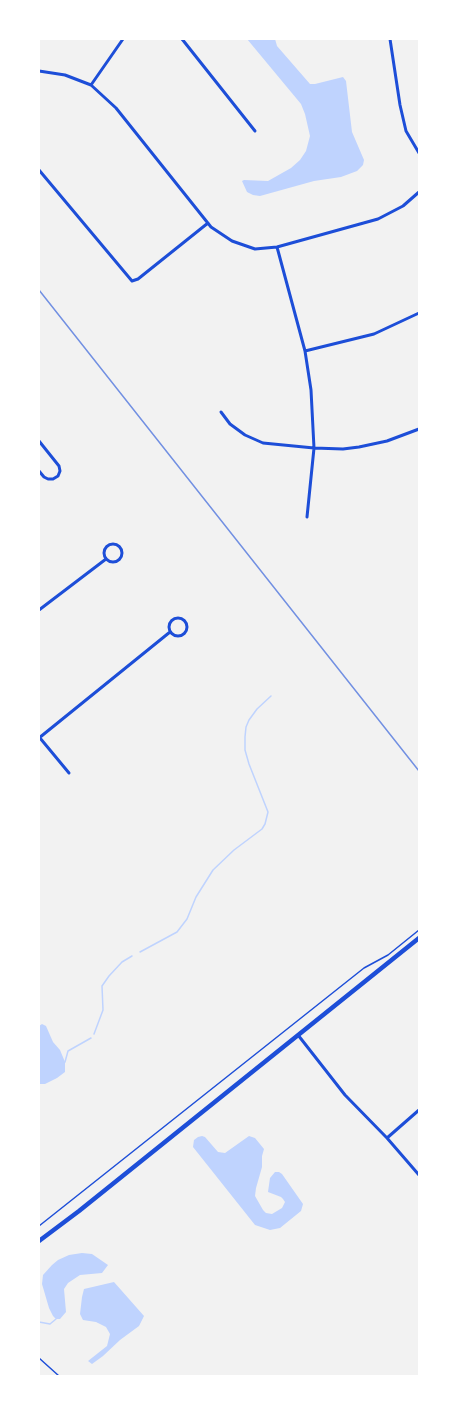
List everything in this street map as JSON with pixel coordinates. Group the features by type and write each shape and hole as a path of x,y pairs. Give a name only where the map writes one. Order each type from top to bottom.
{"main road":[{"path":"39,1241 419,938"}],"street":[{"path":"91,85 123,39"},
{"path":"182,39 255,131"},
{"path":"390,39 406,130 419,153"},
{"path":"39,71 65,75 91,85 116,108 208,224 232,241 255,249 277,247 378,219 403,206 419,192"},
{"path":"39,170 132,280 138,279 208,224"},
{"path":"277,247 305,351 311,390 314,448 307,517"},
{"path":"305,351 374,334 419,313"},
{"path":"221,412 245,435 263,442 314,448 359,447 387,441 419,429"},
{"path":"39,441 59,466 60,471 53,479 44,477 39,471"},
{"path":"39,481 44,477"},
{"path":"116,543 121,547 123,553 120,559 115,562 106,559 104,551 107,545 116,543"},
{"path":"39,610 106,559"},
{"path":"180,618 187,624 186,632 182,636 176,636 170,632 170,623 174,619 180,618"},
{"path":"69,773 39,737 170,632"},
{"path":"298,1035 345,1095 419,1175"},
{"path":"387,1138 419,1110"}],"path":[{"path":"39,1226 364,968 388,955 419,930"},
{"path":"39,1358 59,1376"}],"water":[{"path":"247,39 275,39 277,46 310,84 343,77 346,81 352,132 364,160 363,165 357,171 341,177 314,181 260,196 247,192 242,181 268,181 291,168 306,151 310,136 301,104"},
{"path":"42,1024 46,1026 53,1042 60,1050 65,1062 65,1072 45,1084 39,1084 39,1026"},
{"path":"202,1136 218,1152 225,1153 249,1136 255,1138 264,1149 255,1196 263,1210 272,1214 282,1208 285,1202 281,1197 268,1192 270,1178 275,1172 279,1172 303,1204 301,1211 280,1228 270,1230 255,1225 193,1147 194,1140"},
{"path":"82,1253 92,1254 108,1265 102,1273 80,1275 68,1283 64,1289 66,1312 60,1319 56,1319 49,1308 42,1284 43,1275 58,1260"},
{"path":"114,1282 144,1316 139,1326 92,1364 88,1361 107,1346 110,1334 106,1327 96,1322 83,1320 80,1314 84,1289"}],"waterway":[{"path":"140,952 177,932 187,919 196,897 213,870 265,824 268,812 249,764 245,750 245,737 249,720 271,696"},
{"path":"94,1034 103,1010 102,986 122,962 132,956"},
{"path":"65,1062 68,1051 91,1038"},
{"path":"39,1322 50,1324 56,1319"}],"railway":[{"path":"39,290 419,771"}]}
